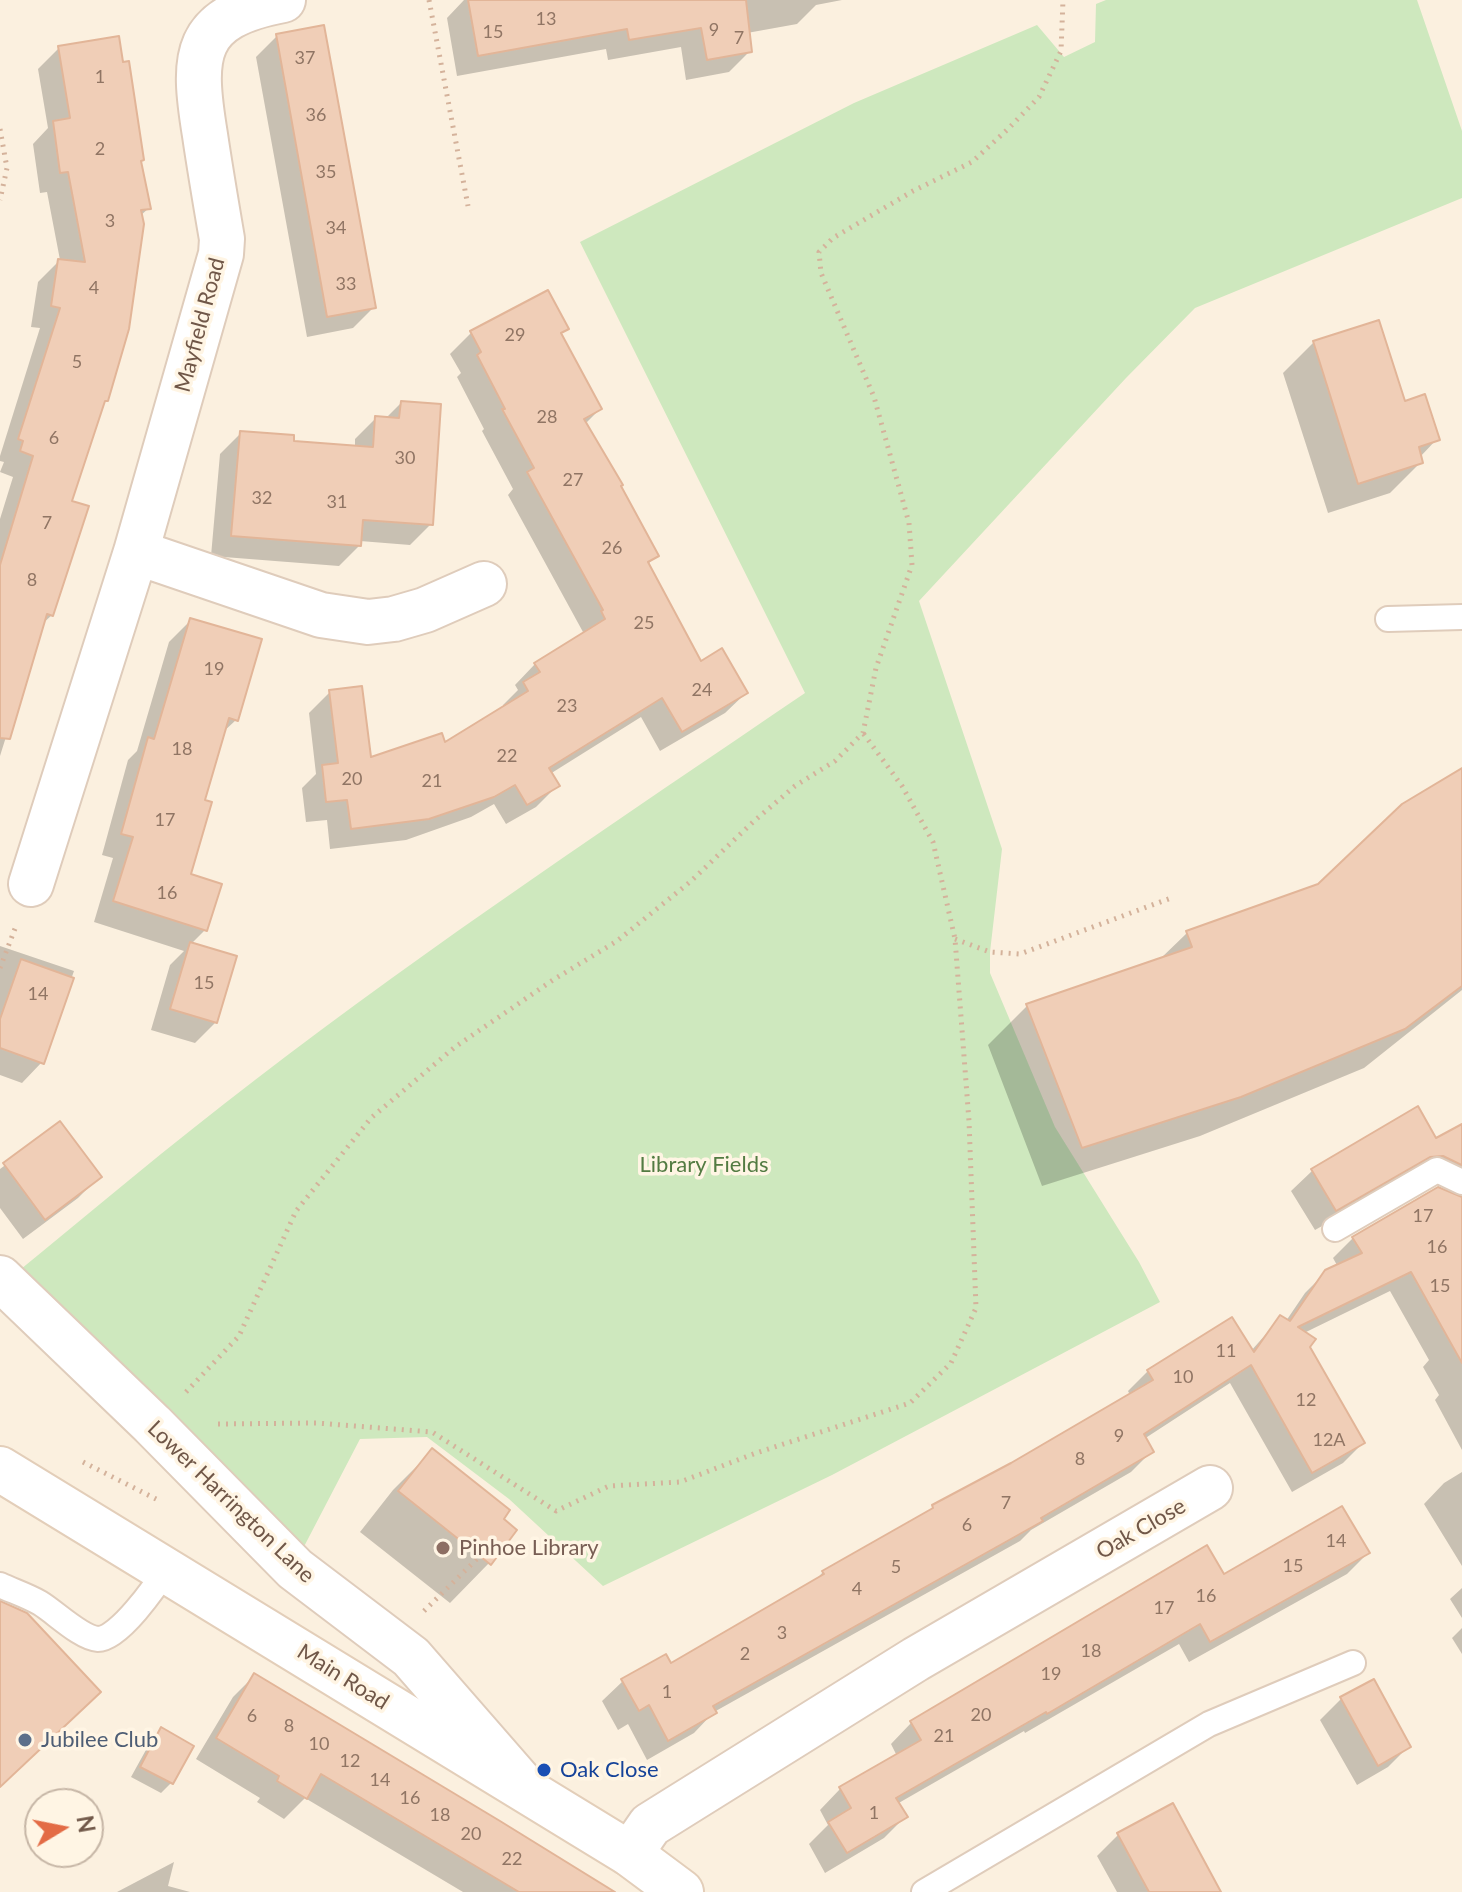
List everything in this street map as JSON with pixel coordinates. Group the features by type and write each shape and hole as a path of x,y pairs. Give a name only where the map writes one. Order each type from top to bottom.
{"street":[{"name":"Mayfield Road","path":"31,884 136,552 221,254 222,239 198,89 200,55 206,41 235,14 251,6 283,0"},
{"path":"136,552 321,615 368,622 394,619 425,610 484,584"},
{"name":"Lower Harrington Lane","path":"0,1278 152,1424 295,1569 411,1657 530,1793"},
{"name":"Main Road","path":"0,1469 630,1854 681,1892"},
{"name":"Oak Close","path":"630,1854 650,1825 916,1659 1210,1488"}],"lane":[{"path":"1388,619 1462,617"},
{"path":"1335,1229 1437,1170 1462,1182"},
{"path":"0,1585 39,1602 86,1635 99,1639 110,1634 138,1608 166,1569"},
{"path":"924,1892 1209,1724 1353,1663"}],"path":[{"path":"429,0 468,206"},
{"path":"152,1424 239,1336 296,1211 371,1118 455,1047 553,980 617,941 690,882 795,786 835,761 863,733 876,668 912,565 909,523 874,397 821,273 819,252 833,238 913,191 972,162 1039,97 1061,51 1063,0"},
{"path":"0,129 7,168 0,200"},
{"path":"152,1424 317,1423 432,1432 556,1511 609,1486 680,1482 756,1453 910,1403 951,1363 976,1308 969,1121 955,939 933,842 902,786 863,733"},
{"path":"955,939 990,952 1020,954 1171,898"},
{"path":"70,1455 168,1505"},
{"path":"395,1645 406,1627 480,1556"}],"green space":[{"name":"Library Fields","path":"1106,0 1417,0 1462,131 1462,198 1195,308 919,601 1002,849 990,973 1055,1127 1139,1262 1160,1302 832,1475 603,1586 509,1499 427,1437 360,1439 297,1560 10,1278 322,1029 527,882 805,693 580,242 854,103 1037,25 1064,57 1095,42 1096,4"}],"building":[{"path":"468,0 746,0 752,52 707,60 701,28 629,40 627,29 478,56"},
{"path":"324,25 376,308 327,317 276,34"},
{"path":"119,36 123,62 129,61 144,160 141,161 151,209 141,210 144,224 129,329 108,401 105,401 72,501 89,506 53,616 47,614 10,739 0,738 0,565 33,456 20,451 23,441 18,439 60,308 51,306 58,259 85,262 68,172 60,173 53,121 70,118 58,46"},
{"path":"548,290 569,329 561,333 602,409 584,419 623,485 659,556 648,562 701,661 722,648 748,693 682,732 662,698 549,768 560,786 527,805 515,785 494,797 429,819 351,829 347,800 326,802 322,765 338,763 329,690 362,686 371,757 442,733 445,742 528,691 523,682 540,672 534,663 605,619 603,610 527,472 534,468 502,409 505,409 477,355 481,352 470,331"},
{"path":"1379,320 1405,401 1425,394 1440,440 1419,447 1423,463 1358,484 1313,341"},
{"path":"401,401 441,404 433,525 363,520 361,546 231,536 240,431 294,435 294,441 373,447 375,416 399,418"},
{"path":"190,618 262,639 238,721 229,718 205,800 212,802 191,874 222,884 207,931 113,901 133,837 121,834 148,737 154,739"},
{"path":"1462,768 1462,986 1405,1029 1241,1097 1082,1148 1026,1004 1192,947 1186,931 1318,884 1402,804"},
{"path":"190,942 237,956 217,1023 170,1009"},
{"path":"21,959 74,978 44,1064 0,1048 0,1019"},
{"path":"1418,1106 1436,1138 1462,1124 1462,1165 1443,1156 1430,1157 1336,1211 1311,1169"},
{"path":"60,1121 102,1177 45,1220 3,1163"},
{"path":"1438,1187 1462,1197 1462,1363 1411,1272 1298,1327 1316,1339 1310,1347 1365,1443 1312,1473 1251,1365 1144,1434 1154,1452 1041,1518 1043,1521 713,1706 717,1713 668,1741 649,1705 639,1711 621,1679 666,1654 671,1663 824,1574 822,1571 933,1508 932,1505 1153,1380 1147,1370 1232,1317 1254,1352 1280,1315 1290,1321 1325,1270 1362,1253 1352,1237"},
{"path":"432,1448 510,1510 504,1519 517,1530 491,1565 398,1491"},
{"path":"1342,1506 1370,1553 1210,1642 1200,1624 896,1798 908,1817 847,1853 828,1822 851,1808 839,1787 921,1740 910,1721 1207,1545 1224,1574"},
{"name":"Jubilee Club","path":"0,1601 27,1613 101,1692 0,1787"},
{"path":"254,1673 615,1892 519,1892 321,1774 307,1799 277,1781 279,1776 216,1738"},
{"path":"1374,1679 1411,1747 1378,1766 1340,1697"},
{"path":"161,1727 194,1746 173,1784 140,1767"},
{"path":"1173,1803 1221,1892 1149,1892 1117,1833"}],"place":[{"name":"Pinhoe Library","path":"443,1548"},
{"name":"Jubilee Club","path":"25,1740"},
{"name":"Oak Close","path":"544,1770"}]}
